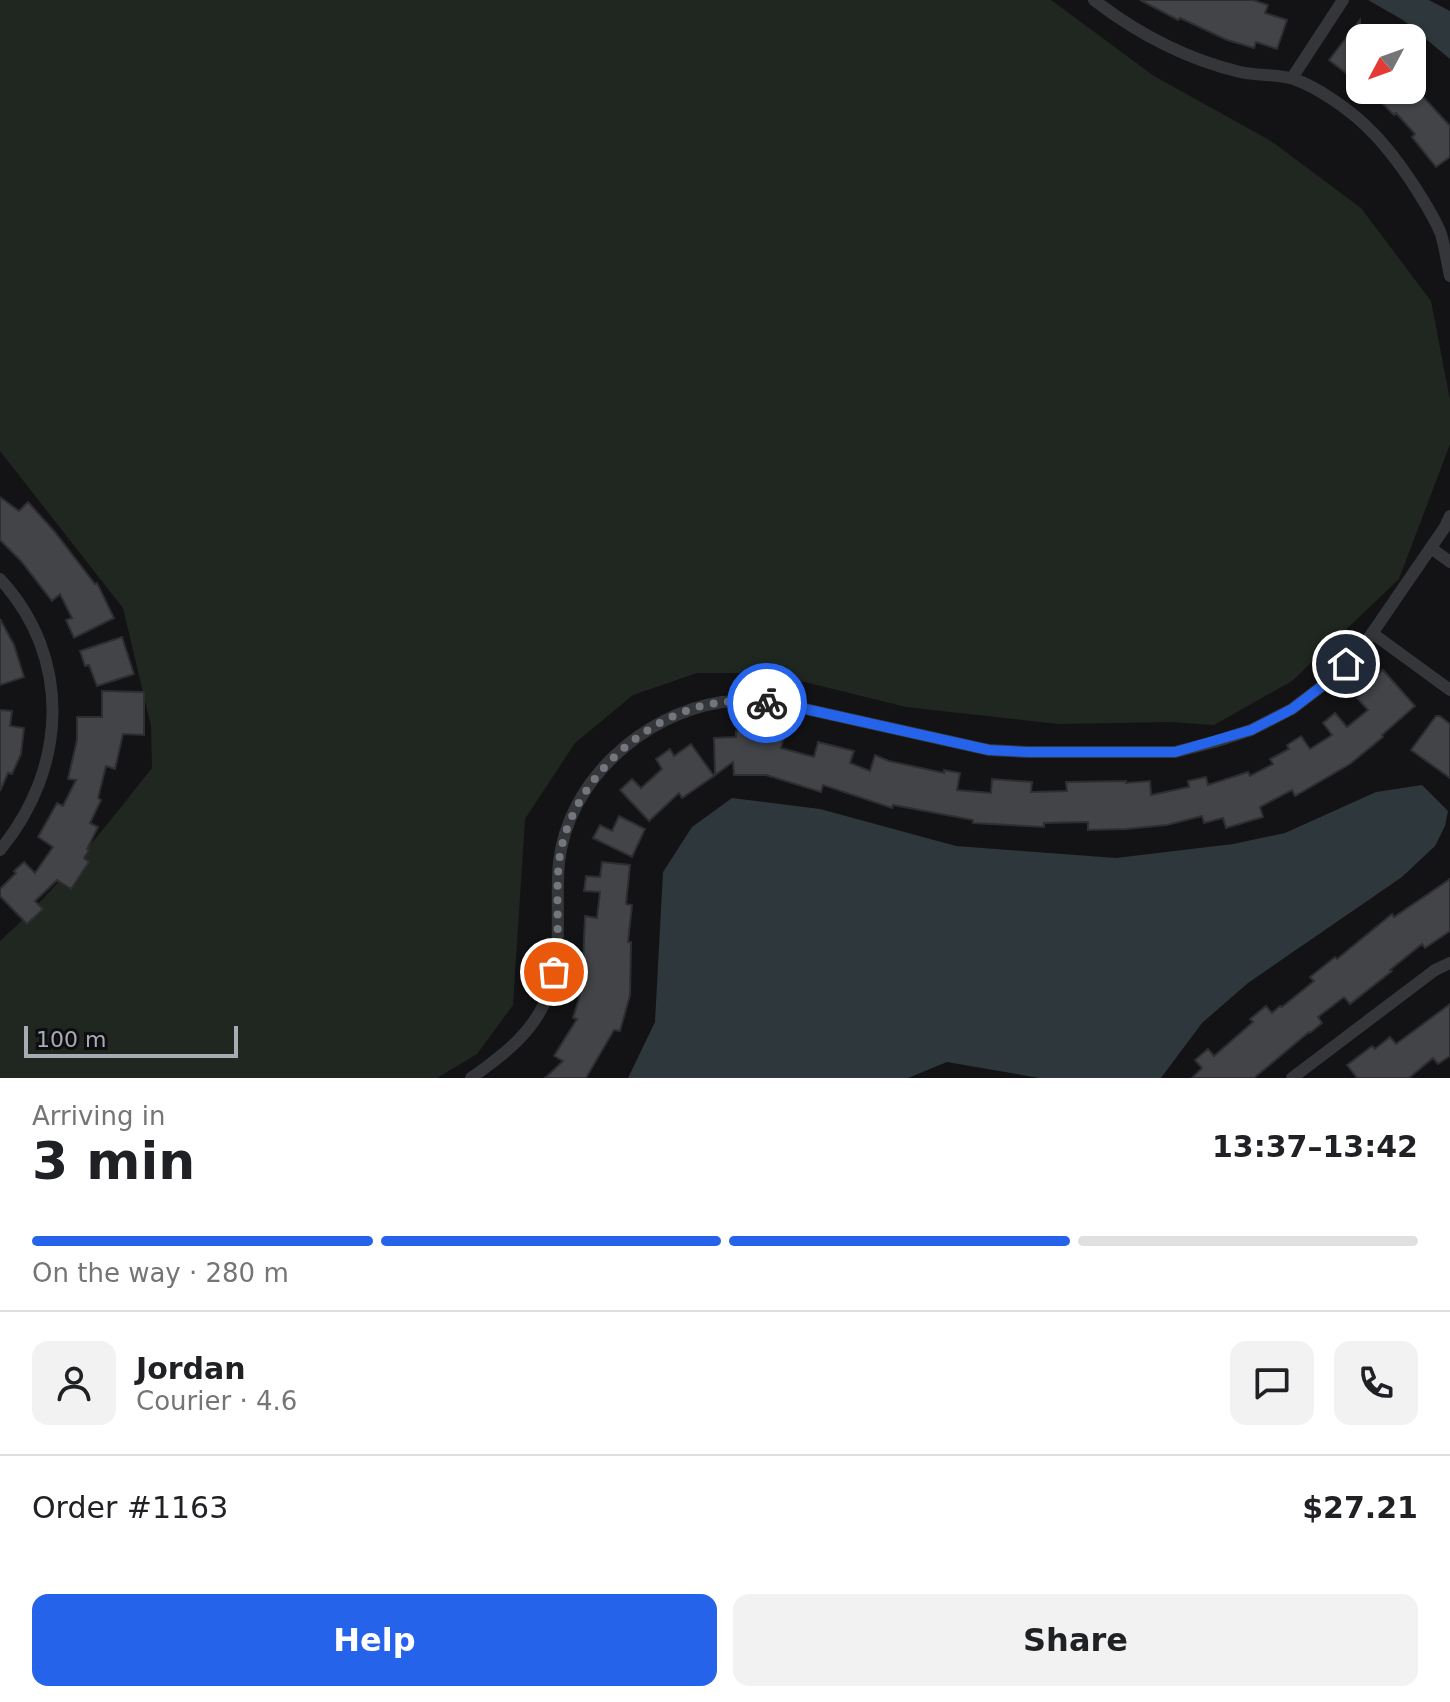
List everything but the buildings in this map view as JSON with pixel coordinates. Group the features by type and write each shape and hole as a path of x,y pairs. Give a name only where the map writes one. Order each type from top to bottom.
{"street":[{"path":"1094,0 1146,36 1177,51 1242,73 1292,78 1313,86 1349,110 1377,135 1425,202 1441,234 1450,276"},
{"path":"1292,78 1340,5"},
{"path":"471,1078 522,1038 537,1017 550,990 557,954 559,861 568,826 579,801 595,777 641,734 699,707 724,702 756,702 783,704 989,750 1175,752 1251,730 1292,709 1330,680 1362,648 1450,516"},
{"path":"1431,548 1450,562"},
{"path":"0,579 23,609 39,640 50,673 53,708 45,768 20,823 0,850"},
{"path":"1372,633 1450,690"},
{"path":"1292,1078 1435,970 1450,963"}],"shaded area":[{"path":"0,0 1051,0 1154,76 1271,141 1361,208 1431,301 1450,400 1450,444 1399,579 1292,681 1214,725 1170,722 1058,724 906,707 768,673 697,673 633,695 575,743 525,819 513,1005 477,1054 437,1078 0,1078 0,941 60,880 152,768 151,726 123,608 0,451"},
{"path":"1368,0 1429,0 1450,11 1450,59 1426,39 1426,24 1408,24"},
{"path":"1422,785 1448,811 1445,826 1435,846 1402,877 1248,983 1202,1023 1161,1078 1039,1078 947,1062 908,1078 628,1078 655,1022 663,872 692,827 732,798 820,809 956,846 1116,858 1233,844 1285,833 1376,792"}],"way so far":[{"path":"554,972 559,861 568,826 579,801 595,777 641,734 669,719 699,707 724,702 767,703"}],"route":[{"path":"767,703 989,750 1175,752 1251,730 1292,709 1346,664"}]}
